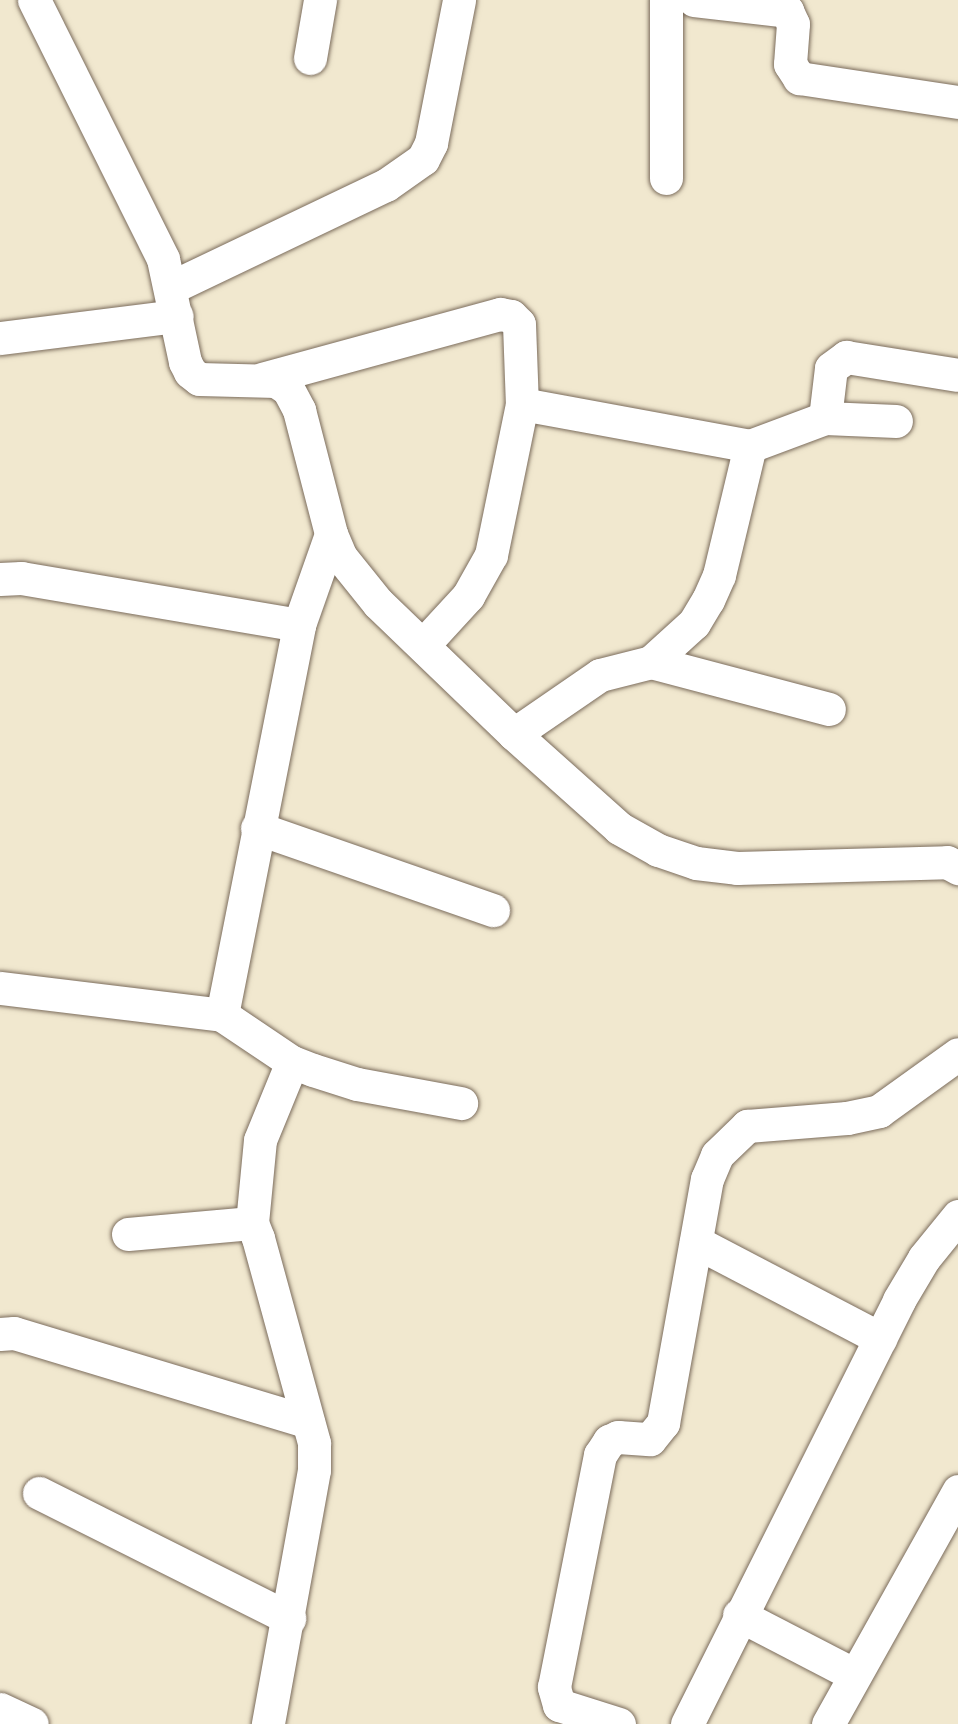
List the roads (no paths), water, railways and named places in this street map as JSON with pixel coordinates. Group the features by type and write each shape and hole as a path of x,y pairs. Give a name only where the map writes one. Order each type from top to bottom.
{"street":[{"path":"34,0 163,259 185,362 200,379 262,379 276,381 288,390 299,410 331,534 341,557 372,594 514,734 619,828 658,850 696,863 737,868 954,861"},
{"path":"310,58 320,0"},
{"path":"0,338 174,302 386,185 423,159 431,143 459,0"},
{"path":"666,0 666,178"},
{"path":"694,0 787,11 793,24 790,64 799,78 958,102"},
{"path":"262,379 500,314 511,316 519,324 522,404 491,555 468,596 423,645"},
{"path":"825,418 831,368 846,357 958,375"},
{"path":"522,404 750,446 825,418 896,422"},
{"path":"514,734 600,675 651,662 694,623 720,575 750,446"},
{"path":"222,1015 257,828 299,626 331,534"},
{"path":"0,579 21,578 299,626"},
{"path":"651,662 829,708"},
{"path":"257,828 493,910"},
{"path":"0,988 222,1015 292,1062 357,1084 461,1103"},
{"path":"620,1724 559,1705 554,1687 600,1455 609,1441 618,1437 650,1439 661,1430 707,1179 717,1155 747,1126 847,1118 879,1111 958,1054"},
{"path":"268,1724 314,1470 314,1443 309,1422 252,1223 260,1140 292,1062"},
{"path":"687,1724 739,1615 880,1338 924,1258 958,1216"},
{"path":"128,1234 252,1223"},
{"path":"696,1242 880,1338"},
{"path":"0,1334 14,1333 309,1422"},
{"path":"828,1724 958,1491"},
{"path":"39,1493 289,1618"},
{"path":"739,1615 854,1674"},
{"path":"0,1708 32,1724"}]}
